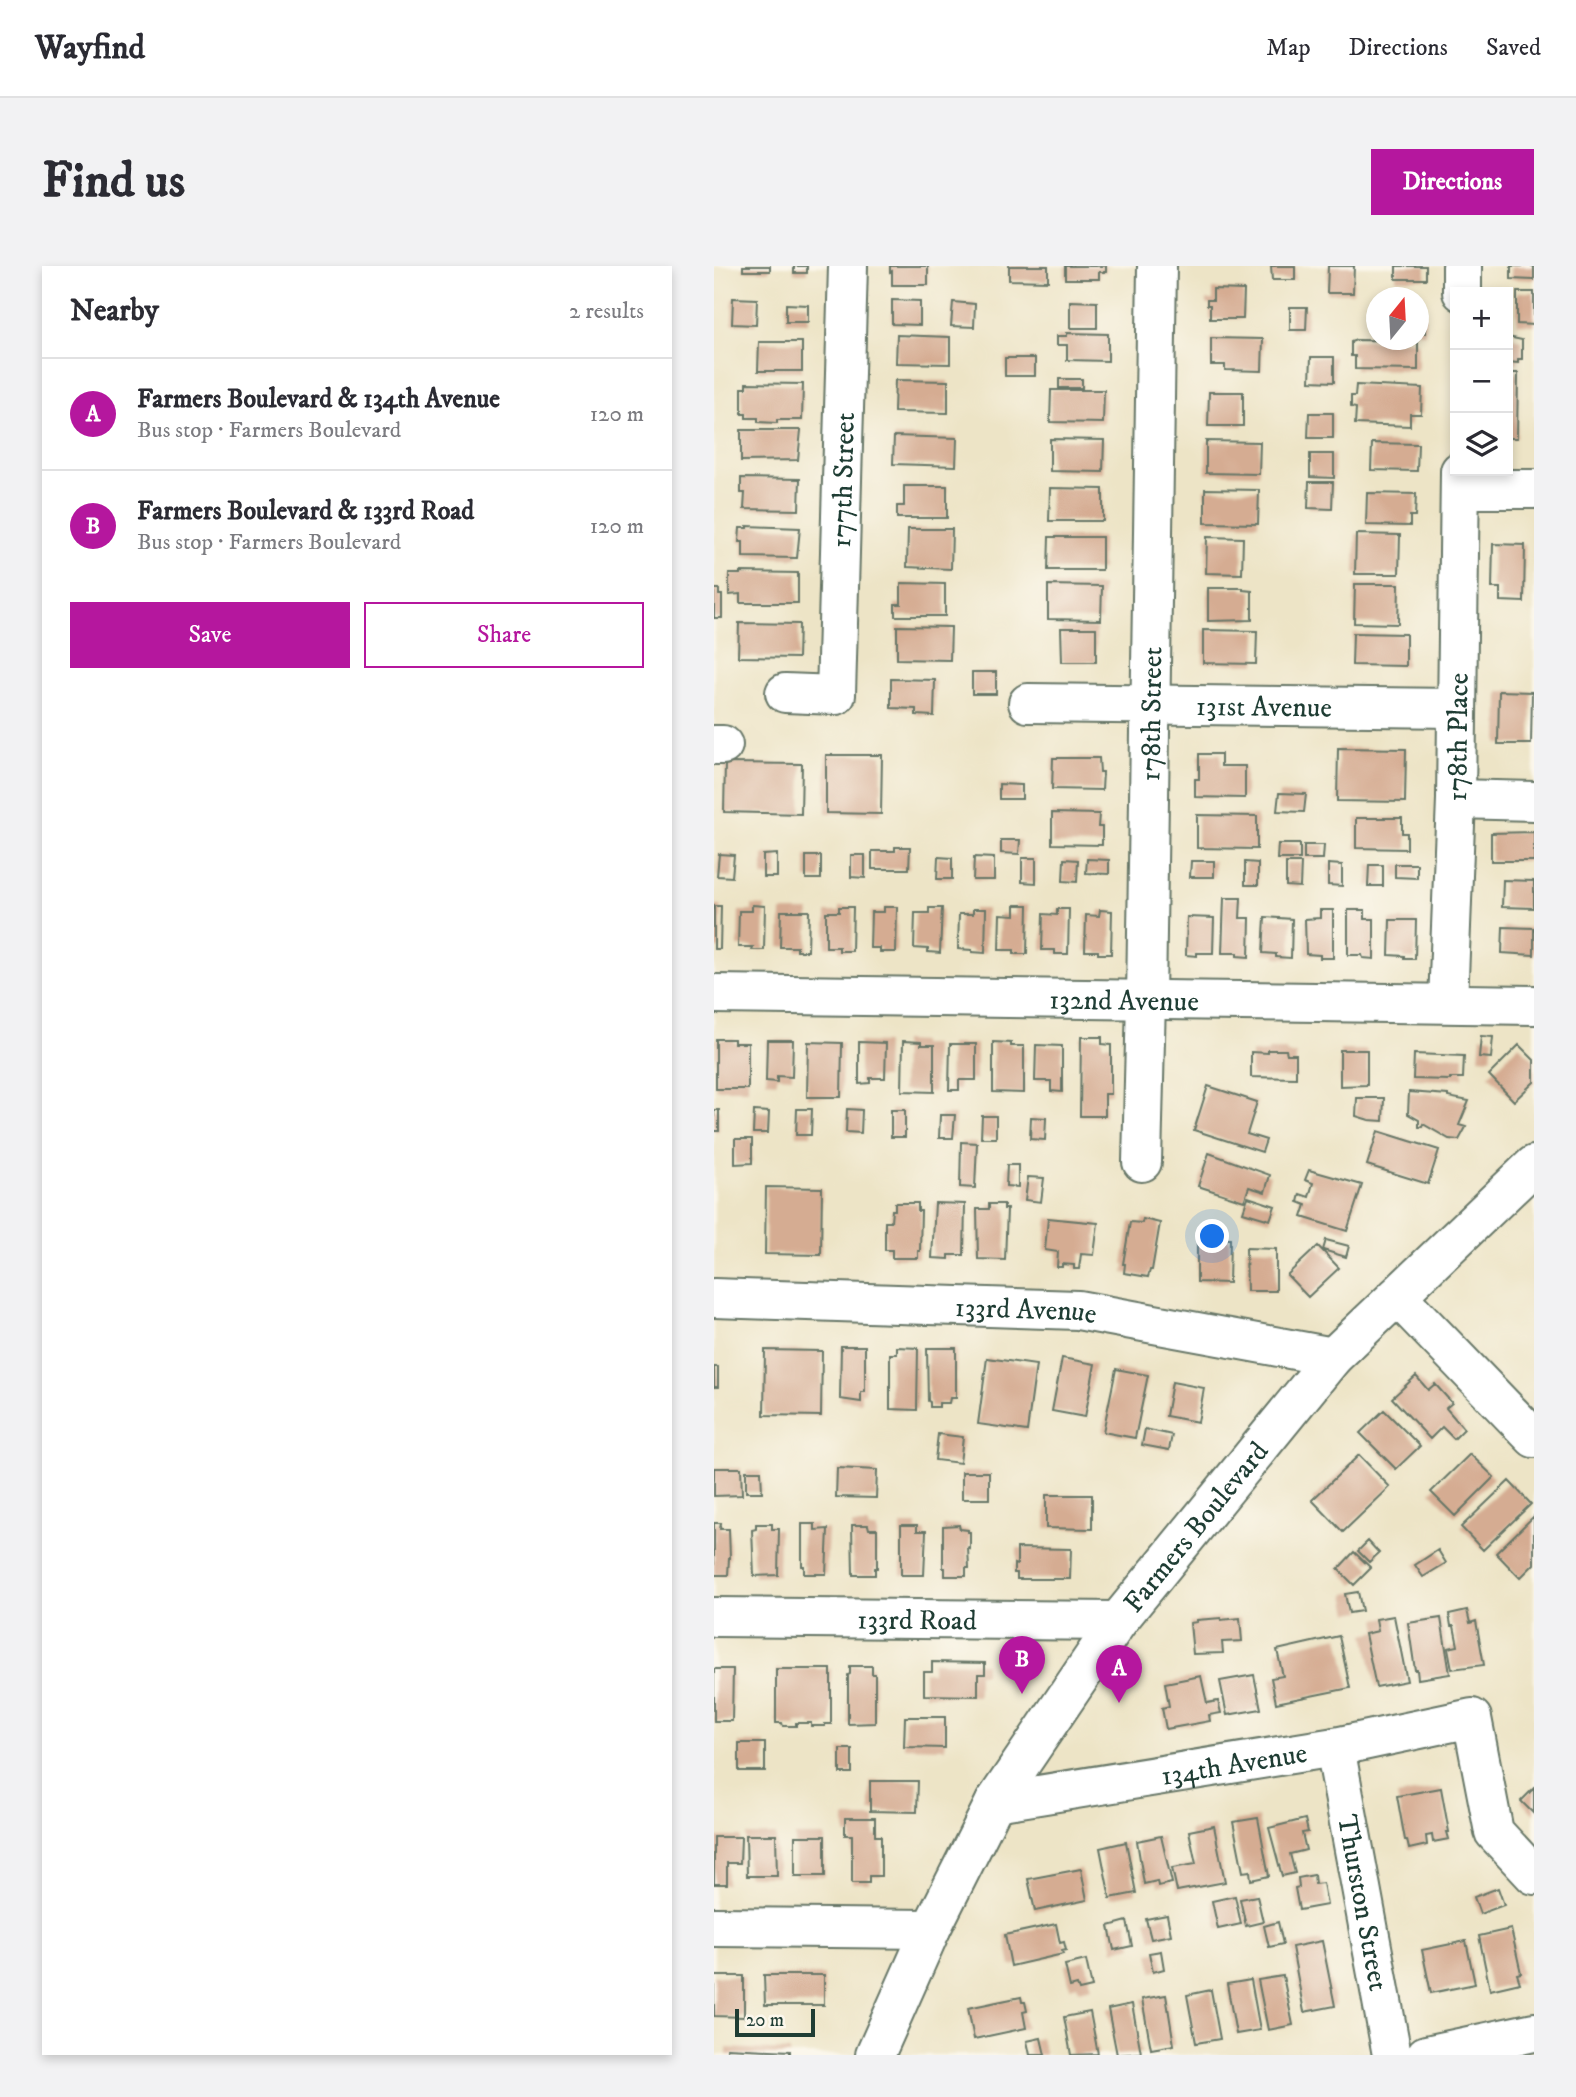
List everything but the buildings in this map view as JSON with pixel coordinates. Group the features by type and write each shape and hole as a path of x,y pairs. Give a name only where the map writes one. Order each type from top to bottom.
{"street":[{"name":"177th Street","path":"785,694 836,695 848,266"},
{"name":"178th Street","path":"1142,1161 1157,266"},
{"path":"1462,266 1462,287"},
{"path":"1460,480 1534,489"},
{"name":"178th Place","path":"1448,1003 1456,799 1460,480"},
{"name":"131st Avenue","path":"1028,703 1457,708"},
{"path":"1456,799 1534,801"},
{"name":"132nd Avenue","path":"714,993 1534,1005"},
{"name":"Farmers Boulevard","path":"874,2055 931,1929 995,1802 1118,1621 1333,1357 1534,1165"},
{"path":"1397,1296 1534,1438"},
{"name":"133rd Avenue","path":"714,1298 1078,1310 1333,1357"},
{"name":"133rd Road","path":"714,1617 1118,1621"},
{"name":"134th Avenue","path":"995,1802 1335,1748 1472,1718 1494,1832 1534,1875"},
{"name":"Thurston Street","path":"1335,1748 1392,2055"},
{"path":"714,1927 931,1929"},
{"path":"1426,2055 1534,2032"}],"place":[{"name":"Farmers Boulevard & 133rd Road","path":"1022,1694"},
{"name":"Farmers Boulevard & 134th Avenue","path":"1119,1703"}]}
